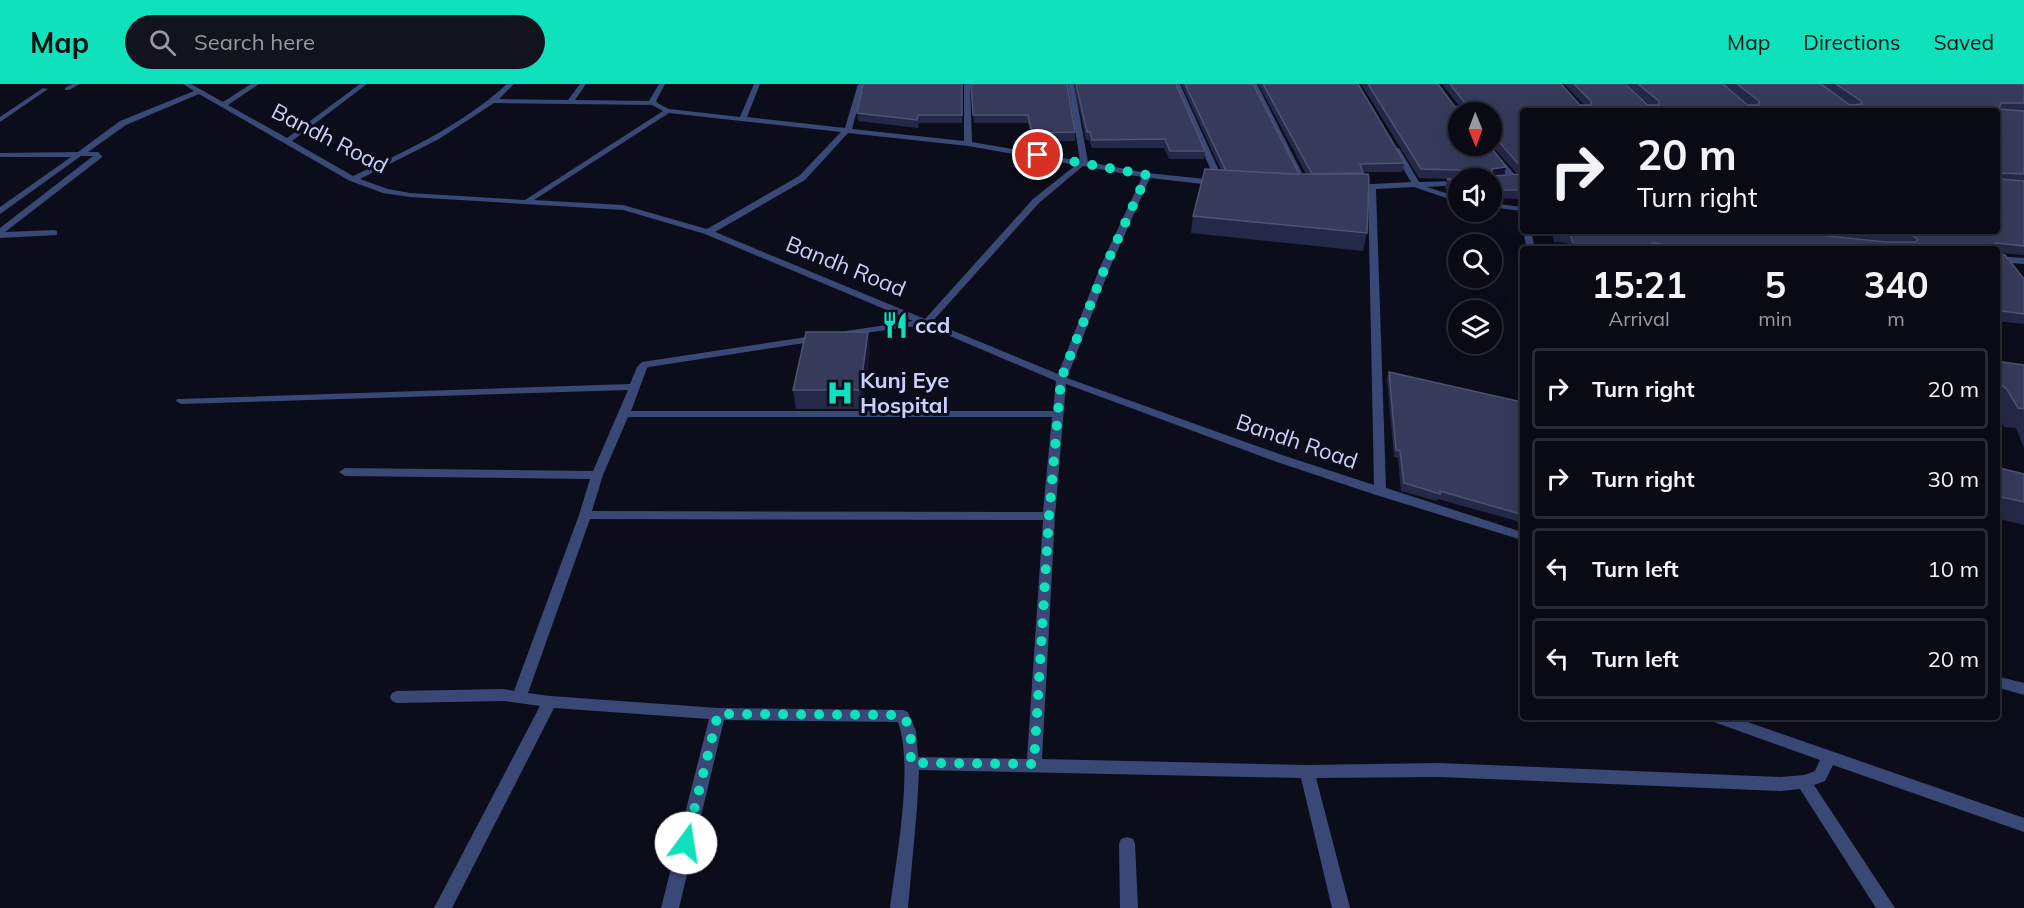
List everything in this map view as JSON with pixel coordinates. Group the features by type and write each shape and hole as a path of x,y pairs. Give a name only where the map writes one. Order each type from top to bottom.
{"street":[{"path":"67,89 77,84"},
{"name":"Bandh Road","path":"188,84 353,179 398,193 529,200 636,210 708,232 1061,379 1278,458 1520,535"},
{"path":"224,105 256,84"},
{"path":"288,141 364,84"},
{"path":"353,179 442,134 493,102 511,84"},
{"path":"570,102 583,84"},
{"path":"653,103 654,96 662,84"},
{"path":"743,118 757,84"},
{"path":"708,232 802,178 848,129 861,84"},
{"path":"967,84 968,144"},
{"path":"1071,84 1084,162"},
{"path":"1178,84 1221,184"},
{"path":"1254,84 1306,188"},
{"path":"0,120 45,89"},
{"path":"0,211 123,123 199,92"},
{"path":"493,102 653,103 668,111 968,144 1084,162 1147,175 1232,184"},
{"path":"529,200 668,111"},
{"path":"1392,143 1417,186 1448,197"},
{"path":"0,234 98,156 78,154 2,156"},
{"path":"1496,156 1518,179"},
{"path":"519,698 585,515 597,475 642,367 646,364 927,322 1036,201 1084,162"},
{"path":"1034,764 1049,516 1061,379 1106,265 1147,175"},
{"path":"1503,180 1518,179"},
{"path":"1339,187 1448,184"},
{"path":"1296,187 1317,188"},
{"path":"1372,187 1380,492"},
{"path":"1502,207 1520,210"},
{"path":"0,234 54,233"},
{"path":"2000,259 2024,261"},
{"path":"181,400 635,387"},
{"path":"624,414 1057,414"},
{"path":"345,472 597,475"},
{"path":"585,515 1049,516"},
{"path":"2000,682 2024,689"},
{"path":"397,697 483,694 550,702 718,714 903,716 909,725 911,763 899,908"},
{"path":"443,908 550,702"},
{"path":"670,908 718,714"},
{"path":"1725,720 2024,825"},
{"path":"911,763 1307,772 1438,770 1780,784 1804,782 1824,772 1830,756"},
{"path":"1307,772 1341,908"},
{"path":"1804,782 1886,908"},
{"path":"1127,844 1129,908"}],"building":[{"path":"863,84 962,84 962,115 918,115 917,120 857,113"},
{"path":"971,84 1067,84 1075,132 1032,133 1028,115 973,115"},
{"path":"1076,84 1176,84 1205,151 1170,151 1165,139 1092,140 1090,132 1087,132"},
{"path":"1185,84 1253,84 1299,174 1226,171"},
{"path":"1263,84 1358,84 1405,163 1360,164 1363,173 1312,174"},
{"path":"1368,84 1438,84 1451,102 1448,102 1448,156 1498,156 1506,167 1421,169"},
{"path":"1450,84 1561,84 1580,105 1591,105 1591,101 1574,84 1625,84 1648,105 1659,105 1659,101 1638,84 1723,84 1748,105 1759,105 1759,101 1737,84 1821,84 1850,105 1862,104 1836,84 2024,84 2024,103 2001,103 1999,108 1520,108 1520,166 1502,145 1502,102 1464,102"},
{"path":"2000,109 2024,111 2024,174 2001,173 2000,176"},
{"path":"1205,169 1289,174 1368,174 1367,233 1193,216"},
{"path":"1520,174 1520,190 1502,190 1502,175"},
{"path":"2000,179 2024,181 2024,246 1995,243 1996,246 1680,246 1652,243 1654,246 1574,246 1570,234 1808,234 1886,242 1915,242 1918,240 1912,235 1903,234 2000,234"},
{"path":"2000,254 2005,255 2024,279 2024,314 2000,311"},
{"path":"806,332 868,332 860,390 793,390"},
{"path":"2000,362 2024,365 2024,409 2018,408 2006,388 2000,384"},
{"path":"1389,372 1520,402 1520,514 1404,483 1400,451 1396,450"},
{"path":"2000,468 2024,474 2024,502 2000,497"}],"place":[{"name":"ccd","path":"895,325"},
{"name":"Kunj Eye Hospital","path":"840,393"}],"route":[{"path":"686,843 718,714 898,715 903,716 909,725 911,763 1034,764 1049,516 1061,379 1106,265 1147,175 1038,155"}]}
